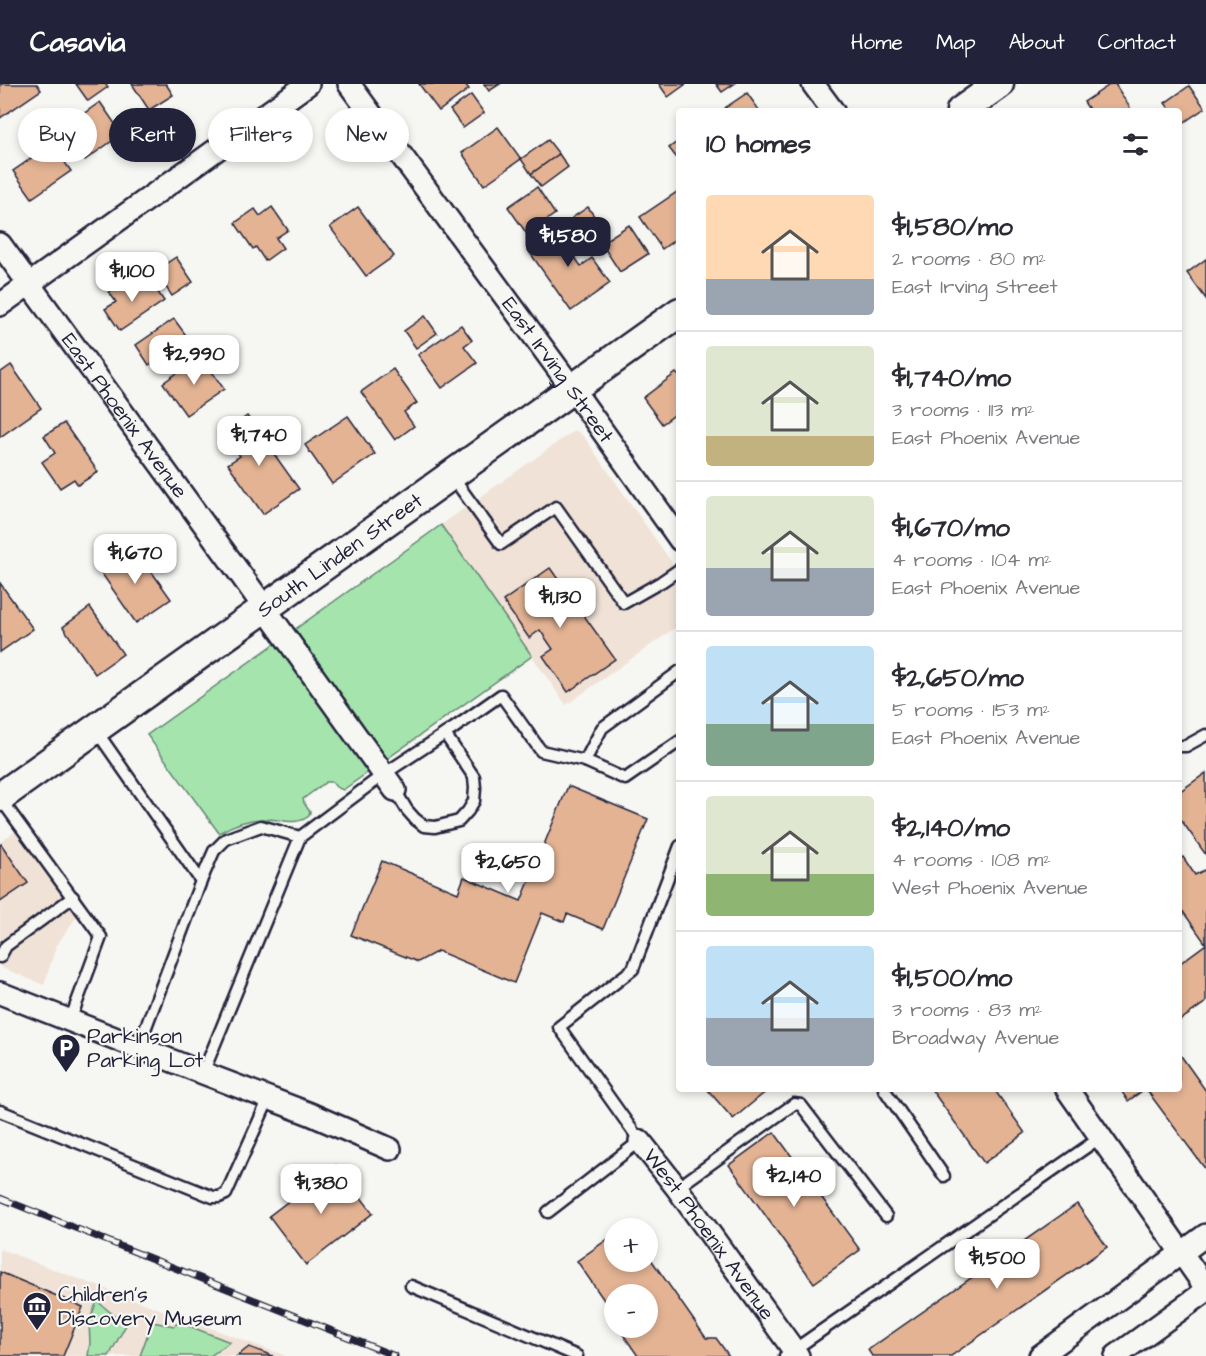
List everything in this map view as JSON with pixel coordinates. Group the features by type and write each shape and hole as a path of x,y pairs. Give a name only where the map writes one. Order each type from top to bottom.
{"main road":[{"path":"965,108 999,84"},
{"name":"South Linden Street","path":"0,797 676,315"}],"street":[{"path":"0,305 308,84"},
{"name":"East Irving Street","path":"349,84 572,388 676,534"},
{"path":"813,84 831,108"},
{"name":"East Phoenix Avenue","path":"0,244 389,782"},
{"path":"0,993 310,1114 390,1149"},
{"path":"1069,1092 1206,1289 1116,1356"},
{"name":"West Phoenix Avenue","path":"640,1141 677,1188 792,1354"},
{"path":"1040,1356 1206,1235"}],"lane":[{"path":"451,475 501,544 556,507 624,603 676,572"},
{"path":"585,761 602,728 676,674"},
{"path":"202,1073 300,837 389,782 445,734 501,695 541,751 585,761 625,779 676,744"},
{"path":"95,729 201,881"},
{"path":"389,782 407,810 424,826 435,827 459,821 474,801 474,777 445,734"},
{"path":"1182,746 1206,735"},
{"path":"0,797 101,937 70,1021"},
{"path":"138,1048 214,851 226,839 261,826 300,837"},
{"path":"548,1212 640,1141 559,1027 633,969 676,856"},
{"path":"0,957 6,946 73,897"},
{"path":"886,1092 944,1176"},
{"path":"0,1111 213,1197 219,1197 226,1194 268,1098"},
{"path":"677,1188 794,1104 801,1105 886,1216"},
{"path":"792,1354 1101,1137"},
{"path":"411,1286 577,1356"}],"shaded area":[{"path":"575,430 584,437 676,569 676,627 566,705 441,525"},
{"path":"19,829 79,913 56,946 44,985 0,967 0,842"},
{"path":"0,1249 92,1284 286,1356 0,1356"}],"green space":[{"path":"441,525 532,656 343,790 332,782 326,782 303,799 310,812 309,816 304,819 293,822 270,819 252,820 234,825 219,833 147,735"},
{"path":"97,1301 127,1323 109,1356 88,1356 89,1322"},
{"path":"152,1322 174,1326 179,1322 230,1342 210,1356 140,1356"}],"building":[{"path":"37,84 41,90 0,118 0,85"},
{"path":"76,84 105,84 108,87 88,101"},
{"path":"132,84 166,84 173,95 152,108 148,108"},
{"path":"419,84 465,84 469,89 439,111"},
{"path":"484,84 500,84 489,91"},
{"path":"659,84 686,84 668,97"},
{"path":"716,84 734,84 722,92"},
{"path":"1111,84 1115,84 1130,108 1088,108 1084,102"},
{"path":"1189,86 1205,108 1182,124 1182,108 1169,108 1165,103"},
{"path":"747,93 758,108 725,108"},
{"path":"471,95 484,113 463,128 450,110"},
{"path":"100,102 109,115 109,143 97,152 97,108 92,108"},
{"path":"498,127 521,159 484,185 462,153"},
{"path":"548,140 559,154 531,174 521,159"},
{"path":"676,143 676,157 669,148"},
{"path":"559,154 568,167 541,187 531,174"},
{"path":"26,162 65,162 71,171 32,198 13,171"},
{"path":"537,187 555,214 527,234 508,207"},
{"path":"676,193 676,239 662,249 640,217"},
{"path":"272,207 288,230 276,238 283,248 265,261 256,247 253,249 235,223 255,209 260,216"},
{"path":"358,207 394,256 366,276 330,227"},
{"path":"588,207 602,228 586,239 572,218"},
{"path":"565,224 583,248 573,255 581,266 592,258 610,283 571,311 528,250"},
{"path":"629,225 648,254 620,272 601,243"},
{"path":"176,257 193,282 172,296 155,271"},
{"path":"1206,259 1206,299 1187,273"},
{"path":"149,279 164,301 120,331 105,309 116,302 109,292 126,280 133,291"},
{"path":"425,316 437,333 416,348 404,331"},
{"path":"174,319 188,338 149,365 136,345"},
{"path":"461,325 472,340 464,346 477,363 442,388 418,355"},
{"path":"201,356 224,389 186,415 163,383"},
{"path":"11,365 41,408 0,437 0,373"},
{"path":"393,369 417,403 404,412 414,426 395,440 361,392"},
{"path":"676,373 676,414 662,424 643,398"},
{"path":"247,416 299,489 263,514 228,464 240,456 224,433"},
{"path":"348,416 375,454 332,484 305,445"},
{"path":"64,423 98,472 78,485 74,479 60,488 42,462 55,453 44,436"},
{"path":"134,547 171,599 136,623 100,571"},
{"path":"550,568 615,659 568,692 543,656 553,649 540,630 529,638 503,601"},
{"path":"0,583 33,629 0,652"},
{"path":"90,607 123,654 95,674 63,627"},
{"path":"1206,773 1206,855 1182,821 1182,790"},
{"path":"568,786 648,819 603,929 567,914 564,922 542,913 514,983 438,951 418,962 351,935 382,861 458,893 464,877 521,901"},
{"path":"0,845 28,883 0,902"},
{"path":"1182,858 1195,875 1204,870 1206,873 1206,944 1182,910"},
{"path":"1206,944 1206,1002 1182,1019 1182,962"},
{"path":"1182,1057 1206,1091 1206,1170 1148,1092 1182,1092"},
{"path":"710,1092 765,1092 733,1119"},
{"path":"933,1092 996,1092 1025,1133 984,1163"},
{"path":"1122,1092 1141,1092 1128,1101"},
{"path":"774,1132 860,1250 814,1283 729,1165"},
{"path":"336,1165 373,1213 306,1265 269,1216"},
{"path":"1077,1204 1107,1247 951,1356 872,1356 868,1350"},
{"path":"604,1242 604,1272 658,1272 658,1269 706,1338 716,1338 729,1356 638,1356 626,1338 658,1338 658,1284 604,1284 604,1300 577,1261"},
{"name":"Children's Discovery Museum","path":"0,1272 83,1307 63,1356 0,1356"},
{"path":"249,1347 273,1356 237,1356"}],"railway":[{"path":"0,1198 395,1356"}],"place":[{"name":"Parkinson Parking Lot","path":"66,1074"},
{"name":"Children's Discovery Museum","path":"37,1332"}]}
